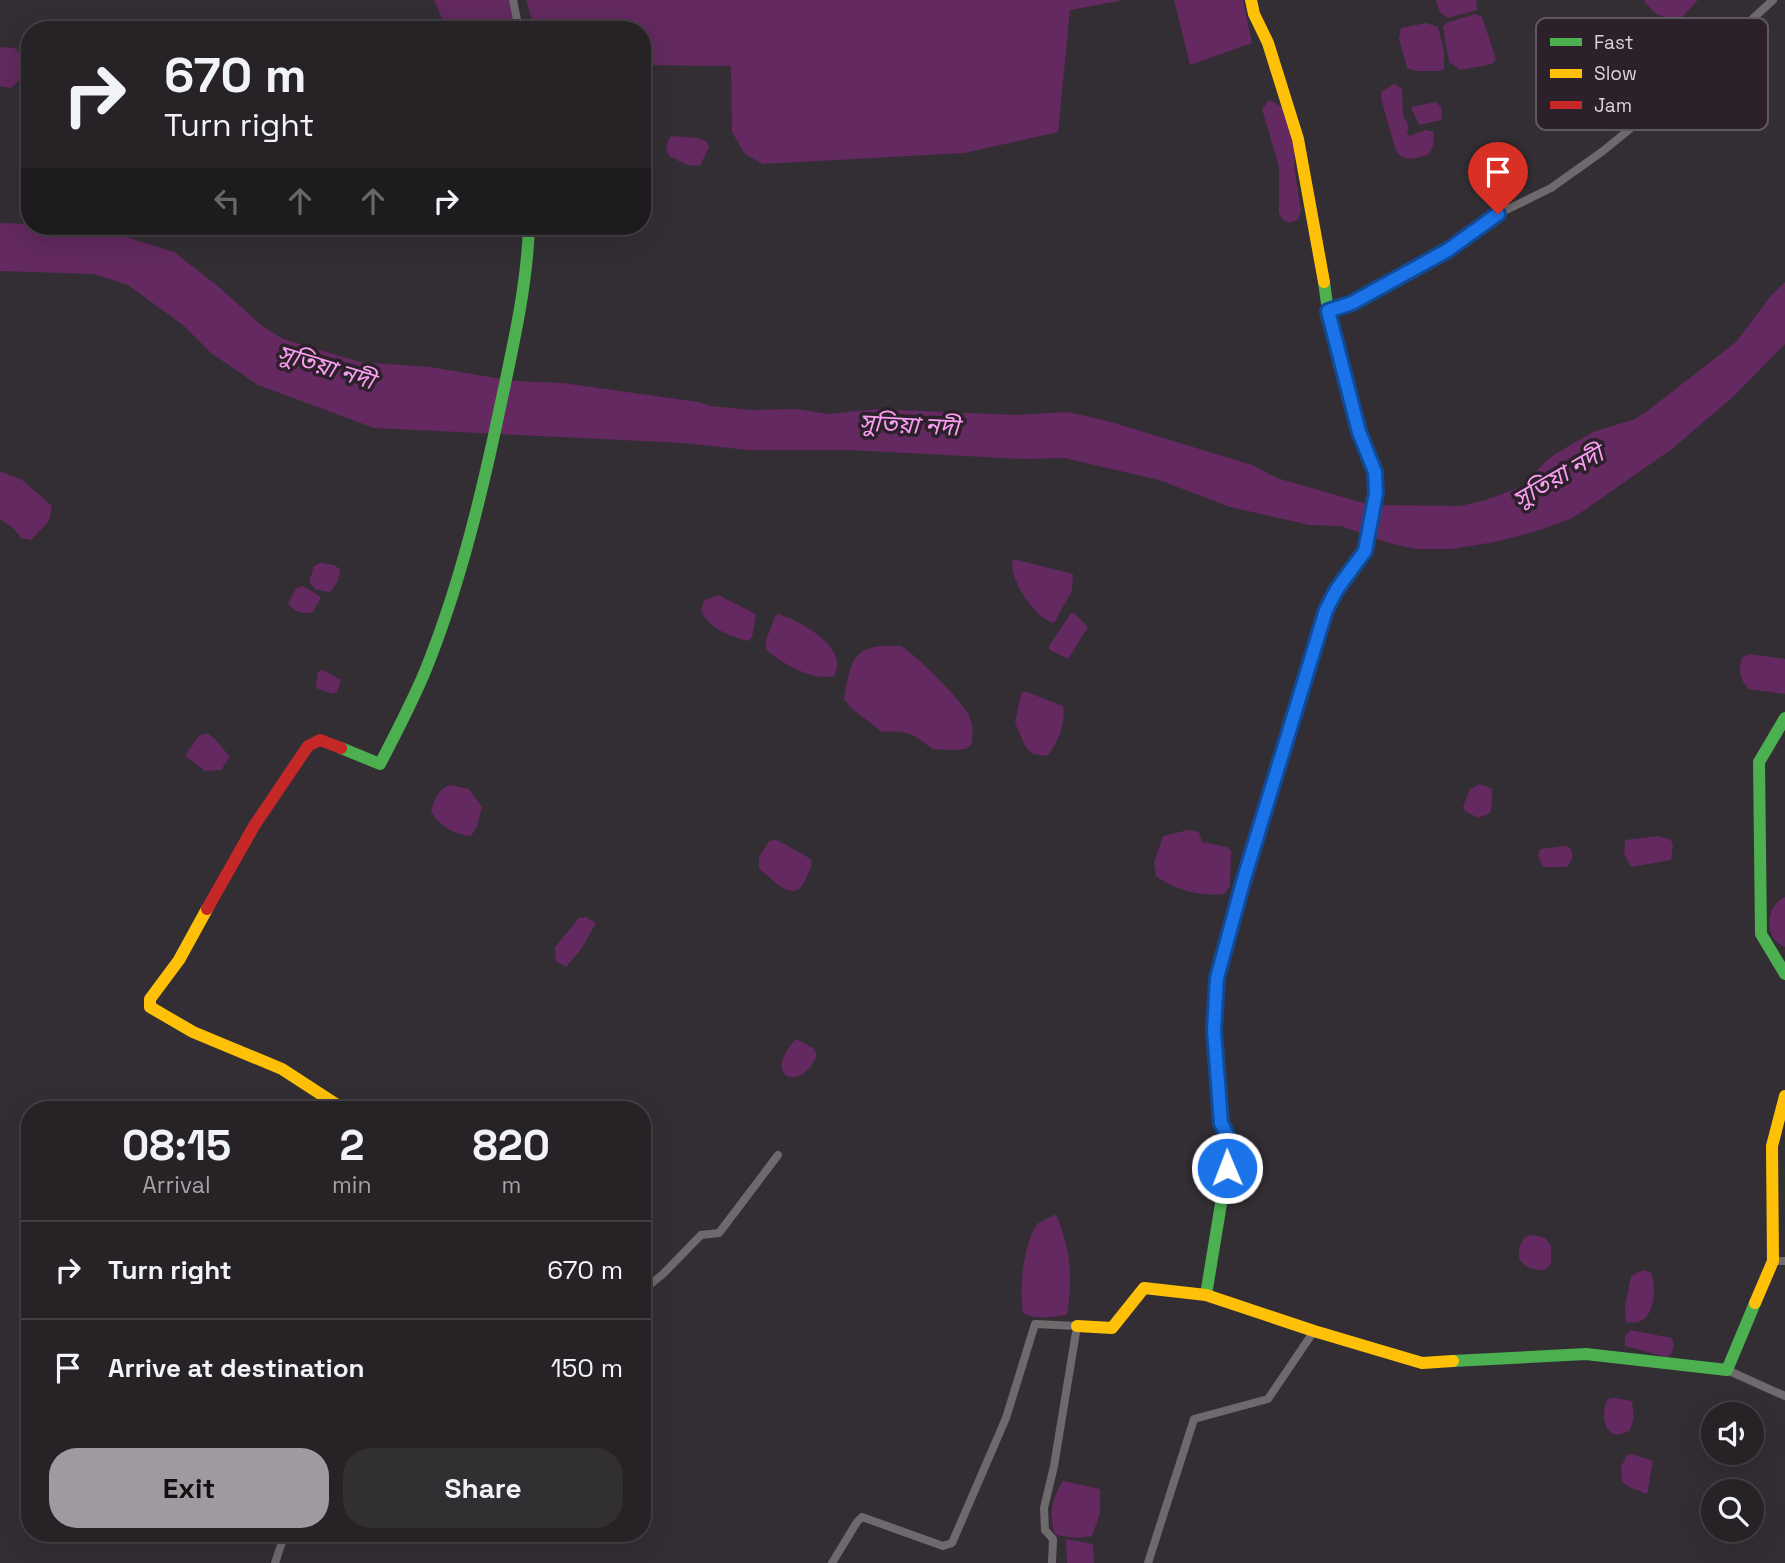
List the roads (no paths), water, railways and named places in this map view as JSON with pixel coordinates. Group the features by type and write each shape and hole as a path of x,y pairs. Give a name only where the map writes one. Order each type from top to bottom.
{"street":[{"path":"513,0 517,21"},
{"path":"1206,1295 1231,1143 1221,1123 1214,1030 1217,978 1243,882 1326,610 1337,589 1365,551 1376,493 1375,472 1359,432 1328,311 1319,246 1298,139 1268,43 1254,14 1251,0"},
{"path":"1753,18 1773,0"},
{"path":"1328,311 1352,303 1448,250 1498,214 1551,188 1629,130"},
{"path":"333,1101 275,1066 166,1019 150,1007 150,999 179,960 254,826 308,746 320,740 380,764 407,713 430,659 489,458 517,325 529,235"},
{"path":"1784,967 1761,934 1759,762 1785,718"},
{"path":"1727,1370 1779,1261 1772,1146 1785,1096"},
{"path":"651,1284 701,1235 719,1233 778,1155"},
{"path":"832,1563 862,1517 943,1546 953,1543 1006,1418 1035,1324 1112,1328 1143,1288 1206,1295 1422,1363 1586,1354 1727,1370 1785,1396"},
{"path":"1052,1563 1053,1539 1045,1530 1044,1508 1054,1466 1077,1326"},
{"path":"1148,1563 1194,1419 1268,1399 1314,1331"},
{"path":"275,1563 282,1542"}],"water":[{"path":"434,0 508,0 515,21 443,21"},
{"path":"526,0 1124,0 1070,10 1058,132 964,153 763,164 745,154 732,132 731,66 651,65 651,21 532,21"},
{"path":"1174,0 1243,0 1252,43 1190,65"},
{"path":"1436,0 1476,0 1477,10 1448,18 1440,13"},
{"path":"1644,0 1698,0 1681,18 1659,15 1651,10"},
{"path":"1475,14 1482,17 1496,59 1492,64 1461,70 1449,62 1443,27 1446,23"},
{"path":"1426,23 1438,27 1444,51 1444,69 1440,71 1415,71 1407,68 1399,39 1401,28"},
{"path":"0,47 15,48 19,53 19,80 11,88 0,86"},
{"path":"1394,84 1402,89 1403,115 1409,127 1407,133 1410,136 1425,130 1434,132 1433,146 1428,155 1405,158 1395,148 1381,98 1382,91"},
{"path":"1269,100 1282,107 1295,149 1294,165 1301,211 1298,219 1290,223 1283,220 1279,213 1279,167 1262,109"},
{"path":"1436,102 1441,107 1442,120 1419,125 1411,107"},
{"path":"672,136 698,138 707,142 709,147 700,166 687,165 669,156 666,149"},
{"name":"সুতিয়া নদী","path":"0,223 21,224 21,235 120,235 174,252 219,287 261,325 283,339 360,362 430,367 515,381 563,383 751,410 796,409 828,414 878,409 1015,415 1068,412 1111,422 1252,465 1277,478 1378,505 1460,506 1486,500 1523,486 1555,454 1593,432 1635,419 1736,342 1770,297 1785,282 1785,344 1734,396 1672,449 1573,518 1495,542 1452,549 1415,549 1341,526 1309,525 1230,507 1159,480 1064,458 1024,459 848,450 747,450 684,443 374,428 258,385 211,353 183,325 128,285 94,274 0,271"},
{"path":"0,471 22,480 52,506 49,521 31,540 21,538 0,519"},
{"path":"1013,559 1073,574 1072,591 1054,623 1039,614 1024,597 1014,577"},
{"path":"320,563 334,565 340,569 338,581 330,592 316,590 309,582 314,566"},
{"path":"303,586 321,597 313,612 299,612 288,604 296,588"},
{"path":"718,595 756,614 752,638 747,641 726,634 704,617 701,610 704,600"},
{"path":"1071,613 1088,627 1068,659 1050,650 1049,646"},
{"path":"778,614 810,629 829,645 837,665 834,676 807,674 789,666 766,650 766,640"},
{"path":"901,646 936,677 967,712 971,723 972,744 966,749 932,749 909,734 882,732 851,708 844,699 852,663 857,656 873,647"},
{"path":"1749,654 1785,659 1785,694 1748,689 1740,666 1742,658"},
{"path":"322,670 341,680 337,692 333,694 316,688 318,672"},
{"path":"1024,691 1063,706 1060,733 1047,756 1033,754 1026,748 1015,723"},
{"path":"207,733 230,757 221,770 205,771 185,756 199,736"},
{"path":"1480,784 1492,789 1492,804 1490,813 1478,818 1463,807 1470,789"},
{"path":"451,785 469,789 482,807 471,836 448,828 438,821 431,811 440,791"},
{"path":"1188,830 1199,832 1202,842 1227,847 1231,851 1230,886 1224,894 1189,891 1156,876 1154,863 1163,836"},
{"path":"1658,836 1671,840 1671,860 1631,867 1624,853 1625,840"},
{"path":"774,840 811,859 811,868 805,881 795,891 783,888 759,869 759,857 769,841"},
{"path":"1569,847 1573,855 1567,867 1543,867 1538,856 1540,849"},
{"path":"1785,897 1785,947 1773,937 1769,922 1773,907"},
{"path":"586,917 596,923 582,948 566,967 556,961 555,947 579,918"},
{"path":"796,1039 813,1048 817,1054 811,1066 795,1077 783,1072 782,1064"},
{"path":"1056,1214 1065,1240 1069,1264 1067,1315 1034,1317 1023,1313 1022,1280 1025,1255 1037,1224"},
{"path":"1533,1235 1545,1238 1551,1246 1551,1264 1544,1270 1529,1268 1519,1256 1525,1237"},
{"path":"1643,1270 1651,1273 1653,1281 1652,1307 1643,1320 1626,1322 1625,1307 1631,1276"},
{"path":"1630,1330 1672,1338 1674,1347 1671,1354 1666,1357 1625,1346 1625,1336"},
{"path":"1608,1399 1632,1401 1634,1418 1630,1430 1622,1434 1610,1432 1605,1421"},
{"path":"1627,1455 1653,1461 1647,1494 1627,1486 1622,1481 1621,1467"},
{"path":"1063,1481 1100,1489 1100,1514 1092,1536 1077,1538 1056,1535 1052,1507"},
{"path":"1066,1539 1093,1544 1094,1563 1067,1563"}]}
